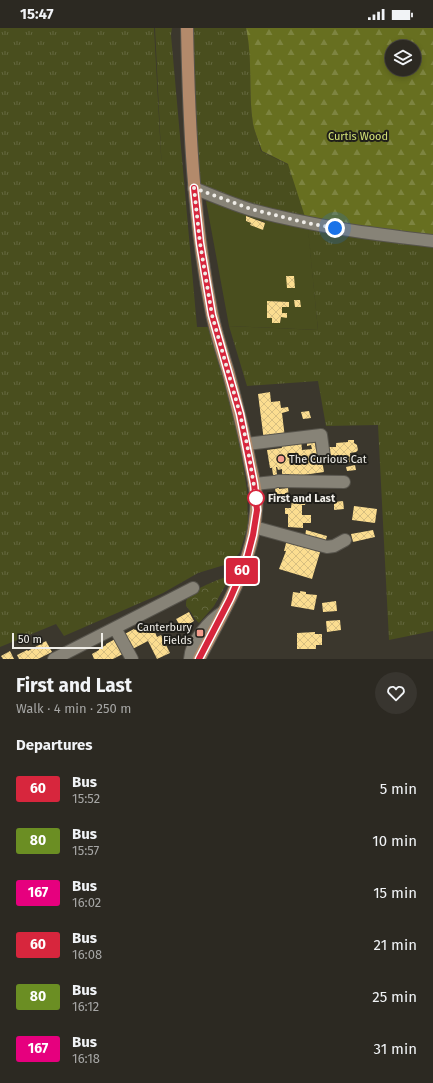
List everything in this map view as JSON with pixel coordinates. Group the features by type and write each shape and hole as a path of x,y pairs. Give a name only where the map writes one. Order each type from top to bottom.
{"main road":[{"path":"187,28 188,110 200,243 212,315 247,444 257,510 246,562 199,659"}],"street":[{"path":"194,188 251,209 307,223 362,233 433,241"},
{"path":"247,444 321,435 324,457"},
{"path":"254,484 276,482 344,482"},
{"path":"254,527 327,546 334,546 345,540"},
{"path":"54,659 67,656 115,628 193,588"},
{"path":"190,659 194,645 204,629 213,619 223,612"},
{"path":"115,628 132,659"}],"green space":[{"path":"0,28 154,28 162,173 155,28 172,28 171,35 197,327 210,327 237,429 247,490 248,525 240,552 231,563 198,573 163,593 64,636 56,624 0,647"},
{"path":"187,28 246,28 249,52 253,124 261,151 433,237 433,631 389,640 378,425 326,426 318,381 247,386 229,326 318,330 307,223 194,188"},
{"name":"Curtis Wood","path":"246,28 433,28 433,241 307,223 288,164 262,151 255,131 251,100 249,52"},
{"path":"206,201 308,228 318,330 229,326","holes":["246,216 265,222 263,229 250,225 251,223 246,221","268,301 289,302 289,307 282,307 282,313 287,313 287,317 281,317 280,323 272,323"]},
{"path":"231,575 214,606 199,623 186,606 188,597 204,586"}],"building":[{"path":"246,216 265,223 263,230 250,225 251,223 246,221"},
{"path":"286,276 294,276 295,288 287,288"},
{"path":"294,300 300,300 301,307 295,307"},
{"path":"267,301 289,302 289,307 282,307 282,313 287,313 287,318 281,317 280,323 272,323 272,318 267,318"},
{"path":"270,392 271,402 280,401 281,408 288,407 289,411 282,413 285,438 264,441 258,394"},
{"path":"309,411 311,418 303,419 301,412"},
{"path":"301,439 302,450 312,449 311,445 307,446 307,441 314,440 316,448 320,448 324,472 289,477 289,474 282,475 282,469 278,470 276,467 279,489 288,488 289,498 282,499 281,494 276,495 272,468 270,468 267,450 282,448 281,444"},
{"path":"348,440 354,440 358,450 350,453 351,462 329,464 328,447 336,447 336,443 348,442"},
{"path":"355,465 356,470 347,471 346,467"},
{"path":"292,499 306,500 305,505 302,505 302,515 311,515 311,523 303,523 303,528 288,527 288,514 285,514 285,508 291,508"},
{"path":"343,501 344,509 334,510 334,502"},
{"path":"354,506 377,509 375,523 352,520"},
{"path":"306,530 327,536 325,543 305,537"},
{"path":"373,530 375,537 353,542 351,534"},
{"path":"287,539 321,549 312,579 279,569 286,551 284,551"},
{"path":"300,591 306,592 306,594 317,595 314,610 291,606 293,592 300,593"},
{"path":"336,601 337,611 323,612 322,603"},
{"path":"189,612 194,621 189,624 191,628 186,631 184,626 181,628 176,619"},
{"path":"340,620 341,630 327,632 326,621"},
{"path":"151,623 157,637 161,635 170,653 157,659 148,641 113,659 94,659 92,654 106,644 134,629 135,630"},
{"path":"315,632 315,634 322,634 322,645 316,645 316,649 297,649 297,633"},
{"path":"46,641 52,652 38,659 19,659 17,655"},
{"path":"10,651 14,659 3,659 1,656"}],"bus line":[{"name":"60","path":"194,188 200,243 212,315 247,444 257,510 253,535 246,562 230,599 199,659"}],"place":[{"name":"The Curious Cat","path":"281,459"},
{"name":"First and Last","path":"256,498"},
{"name":"Canterbury Fields","path":"200,633"}],"route":[{"path":"256,498 247,444 240,414 212,315 200,243 194,188 251,209 307,223 335,228"}]}
